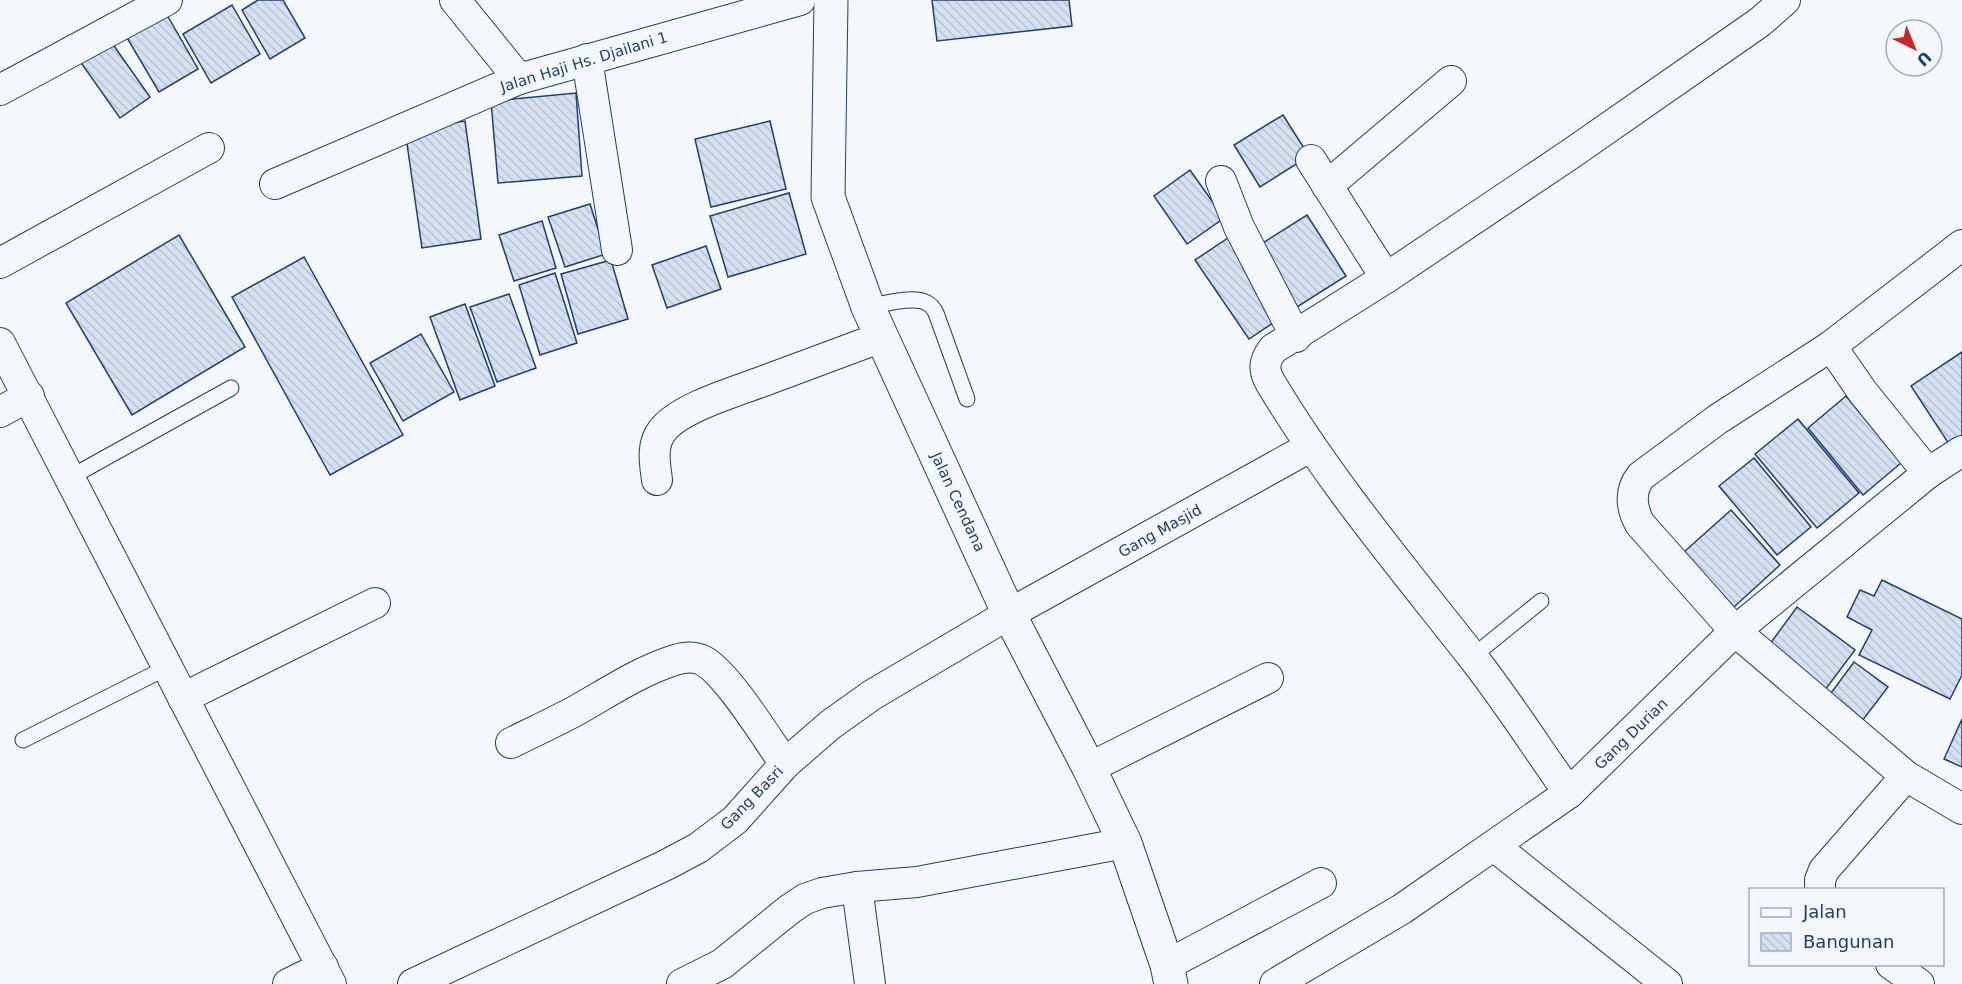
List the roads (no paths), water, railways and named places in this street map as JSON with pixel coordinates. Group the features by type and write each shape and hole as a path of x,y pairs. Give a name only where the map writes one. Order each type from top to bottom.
{"street":[{"path":"0,90 167,0"},
{"path":"455,0 519,79"},
{"name":"Jalan Haji Hs. Djailani 1","path":"276,184 519,79 800,0"},
{"name":"Jalan Cendana","path":"831,0 828,197 868,307 1010,614 1125,843 1169,974"},
{"path":"1569,793 1472,657 1424,598 1310,447 1270,382 1265,363 1273,350 1386,278 1591,140 1760,22 1785,0"},
{"path":"587,59 617,250"},
{"path":"1328,186 1450,81"},
{"path":"0,263 209,148"},
{"path":"1311,160 1386,278"},
{"path":"1221,181 1239,227 1296,337"},
{"path":"1962,245 1831,346 1718,419 1641,476 1635,484 1633,507 1641,524 1735,631 1906,776 1962,809"},
{"path":"657,480 654,461 655,443 669,423 705,403 882,337"},
{"path":"0,343 327,975 288,984"},
{"path":"1831,346 1862,391 1928,473"},
{"path":"0,412 29,396"},
{"name":"Gang Masjid","path":"1010,614 1310,447"},
{"name":"Gang Durian","path":"1275,984 1402,909 1569,793 1735,631 1928,473 1962,451"},
{"path":"183,698 375,603"},
{"name":"Gang Basri","path":"413,984 698,848 735,820 785,764 830,725 872,695 1010,614"},
{"path":"511,743 575,711 629,680 676,660 689,657 701,660 713,667 739,698 785,764"},
{"path":"1089,768 1268,678"},
{"path":"1820,888 1824,870 1906,776"},
{"path":"690,982 722,964 790,909 805,899 822,893 857,887 917,882 1125,843"},
{"path":"1494,846 1667,984"},
{"path":"1169,974 1321,883"},
{"path":"857,887 870,984"},
{"path":"1894,966 1920,984"}],"lane":[{"path":"868,307 921,300 929,303 936,314 967,399"},
{"path":"69,478 231,388"},
{"path":"1472,657 1541,601"},
{"path":"23,740 168,667"}]}
